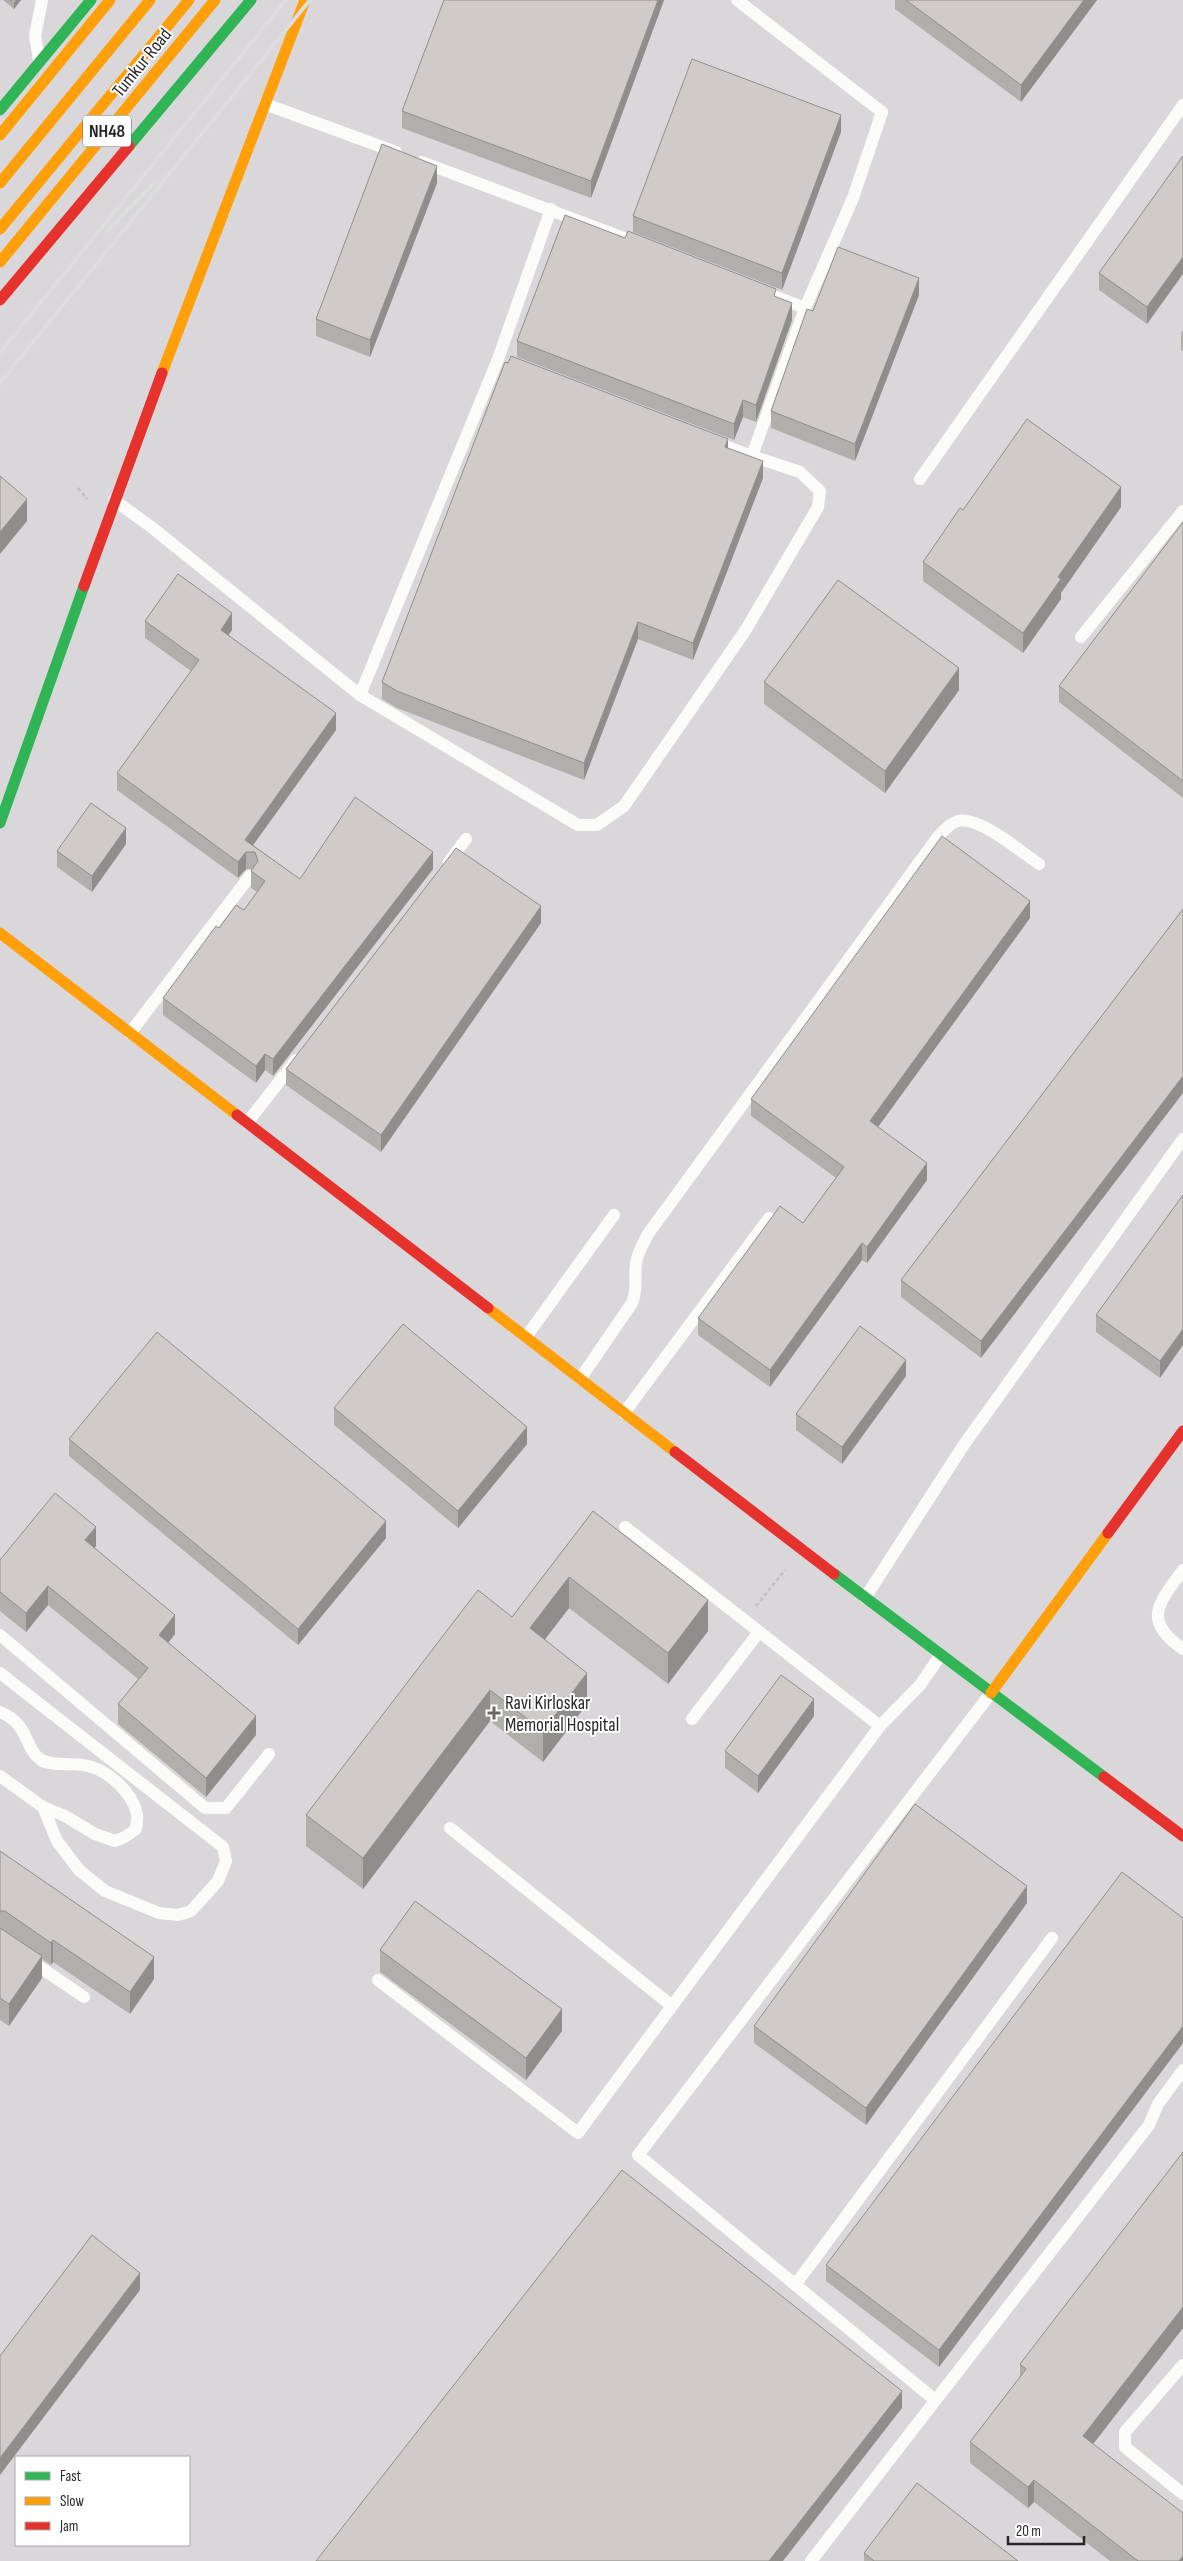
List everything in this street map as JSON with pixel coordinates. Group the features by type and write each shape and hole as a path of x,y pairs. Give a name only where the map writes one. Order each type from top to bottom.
{"main road":[{"path":"0,110 92,0"},
{"path":"0,135 110,0"},
{"path":"0,184 150,0"},
{"path":"0,229 189,0"},
{"name":"Tumkur Road","path":"0,262 215,0"},
{"path":"0,300 250,0"},
{"path":"0,823 114,500 305,0"},
{"path":"0,933 940,1656 1183,1836"},
{"path":"991,1693 1183,1430"}],"lane":[{"path":"40,62 35,36 42,0"},
{"path":"737,0 882,112 853,198 805,308 752,456"},
{"path":"265,104 551,209 651,248"},
{"path":"920,480 1183,105"},
{"path":"360,695 503,360 551,209"},
{"path":"769,294 805,308"},
{"path":"114,500 150,526 360,695 578,825 597,825 624,806 740,639 818,507 820,491 800,472 697,435"},
{"path":"1081,638 1183,511"},
{"path":"580,1379 632,1303 636,1292 637,1257 648,1234 937,838 958,821 970,821 987,828 1038,864"},
{"path":"442,870 466,839"},
{"path":"130,1033 250,876"},
{"path":"247,1123 303,1051"},
{"path":"865,1598 963,1446 1183,1139"},
{"path":"526,1337 614,1215"},
{"path":"624,1413 769,1218"},
{"path":"625,1527 880,1726"},
{"path":"1183,1570 1159,1606 1158,1624 1167,1638 1183,1649"},
{"path":"692,1720 759,1632"},
{"path":"0,1635 205,1808 226,1808 269,1754"},
{"path":"378,1980 578,2133 880,1726 920,1684 940,1656"},
{"path":"0,1673 223,1847 226,1861 218,1881 191,1911 178,1915 158,1914 105,1891 78,1870 57,1841 43,1807"},
{"path":"935,2400 638,2155 991,1693"},
{"path":"0,1712 14,1720 26,1735 33,1752 43,1761 85,1765 104,1773 127,1792 137,1815 136,1829 115,1841 95,1834 65,1816 43,1807 0,1776"},
{"path":"450,1828 672,2006"},
{"path":"795,2285 1052,1938"},
{"path":"0,1940 84,1997"},
{"path":"811,2561 1149,2125 1158,2104 1183,2070"},
{"path":"1183,2365 1125,2432 1125,2447 1183,2494"}],"path":[{"path":"744,1620 780,1576"}],"shaded area":[{"path":"0,0 1183,0 1183,2561 0,2561"}],"building":[{"path":"444,0 658,0 591,181 402,111"},
{"path":"906,0 1084,0 1021,85"},
{"path":"692,59 841,115 782,273 633,216"},
{"path":"382,144 437,166 370,340 316,319"},
{"path":"1183,156 1183,257 1147,307 1099,273"},
{"path":"565,215 625,238 628,231 776,289 774,296 792,303 756,405 743,400 734,424 517,341"},
{"path":"838,247 919,278 855,444 771,411 807,309 813,311"},
{"path":"511,356 728,439 725,447 763,461 693,643 638,622 584,763 397,691 382,682 505,362 508,363"},
{"path":"1027,419 1121,487 1058,577 1061,579 1023,633 923,562 960,508 963,510"},
{"path":"0,476 27,499 0,532"},
{"path":"1183,522 1183,781 1059,686"},
{"path":"178,574 232,613 221,630 336,713 245,840 300,879 355,797 433,852 273,1059 265,1054 256,1066 163,998 216,926 219,928 236,905 244,910 265,881 251,871 258,861 255,852 246,852 238,862 117,773 199,660 145,621"},
{"path":"838,580 959,668 885,771 764,682"},
{"path":"91,803 126,828 92,876 57,851"},
{"path":"942,836 1030,901 870,1121 927,1163 867,1247 862,1243 770,1370 698,1318 780,1206 803,1223 844,1167 751,1099"},
{"path":"456,848 541,906 381,1135 286,1069"},
{"path":"1183,909 1183,1076 981,1341 901,1280"},
{"path":"1183,1195 1183,1329 1160,1361 1096,1315"},
{"path":"403,1324 527,1427 458,1511 334,1408"},
{"path":"860,1326 906,1360 842,1447 796,1414"},
{"path":"157,1332 386,1521 298,1629 69,1439"},
{"path":"55,1493 96,1527 85,1540 175,1615 159,1635 256,1716 206,1778 118,1704 148,1668 48,1586 26,1613 0,1592 0,1560"},
{"name":"Ravi Kirloskar Memorial Hospital","path":"593,1511 708,1600 668,1653 569,1577 530,1628 587,1673 543,1731 490,1690 363,1858 306,1815 478,1590 512,1617"},
{"path":"781,1675 814,1699 758,1776 725,1751"},
{"path":"915,1804 1027,1886 866,2108 754,2026"},
{"path":"0,1851 154,1957 130,1992 53,1940 51,1943 5,1911 0,1911"},
{"path":"1122,1872 1183,1918 1183,2026 939,2350 826,2265"},
{"path":"415,1901 562,2009 526,2058 380,1950"},
{"path":"0,1928 42,1956 9,2004 0,1998"},
{"path":"1183,2152 1183,2307 1083,2436 1183,2513 1183,2556 1179,2561 1138,2561 1034,2480 1028,2487 970,2442 1026,2369 1020,2364"},
{"path":"622,2170 902,2391 769,2561 316,2561"},
{"path":"92,2235 140,2273 0,2458 0,2356"},
{"path":"917,2483 1018,2561 874,2561 864,2553"}],"railway":[{"path":"0,353 286,0"},
{"path":"0,383 310,0"},
{"path":"107,231 153,184"}],"traffic: fast":[{"path":"0,110 91,0"},
{"path":"129,146 251,0"},
{"path":"0,823 84,586"},
{"path":"834,1574 1104,1777"}],"traffic: slow":[{"path":"0,135 110,0"},
{"path":"0,183 150,0"},
{"path":"0,229 189,0"},
{"path":"0,262 215,0"},
{"path":"162,373 305,0"},
{"path":"0,933 237,1115"},
{"path":"488,1308 675,1452"},
{"path":"991,1693 1108,1533"}],"traffic: jam":[{"path":"0,300 129,146"},
{"path":"84,586 162,373"},
{"path":"237,1115 488,1308"},
{"path":"1108,1533 1183,1431"},
{"path":"675,1452 834,1574"},
{"path":"1104,1777 1183,1836"}],"place":[{"name":"Ravi Kirloskar Memorial Hospital","path":"494,1713"}]}
